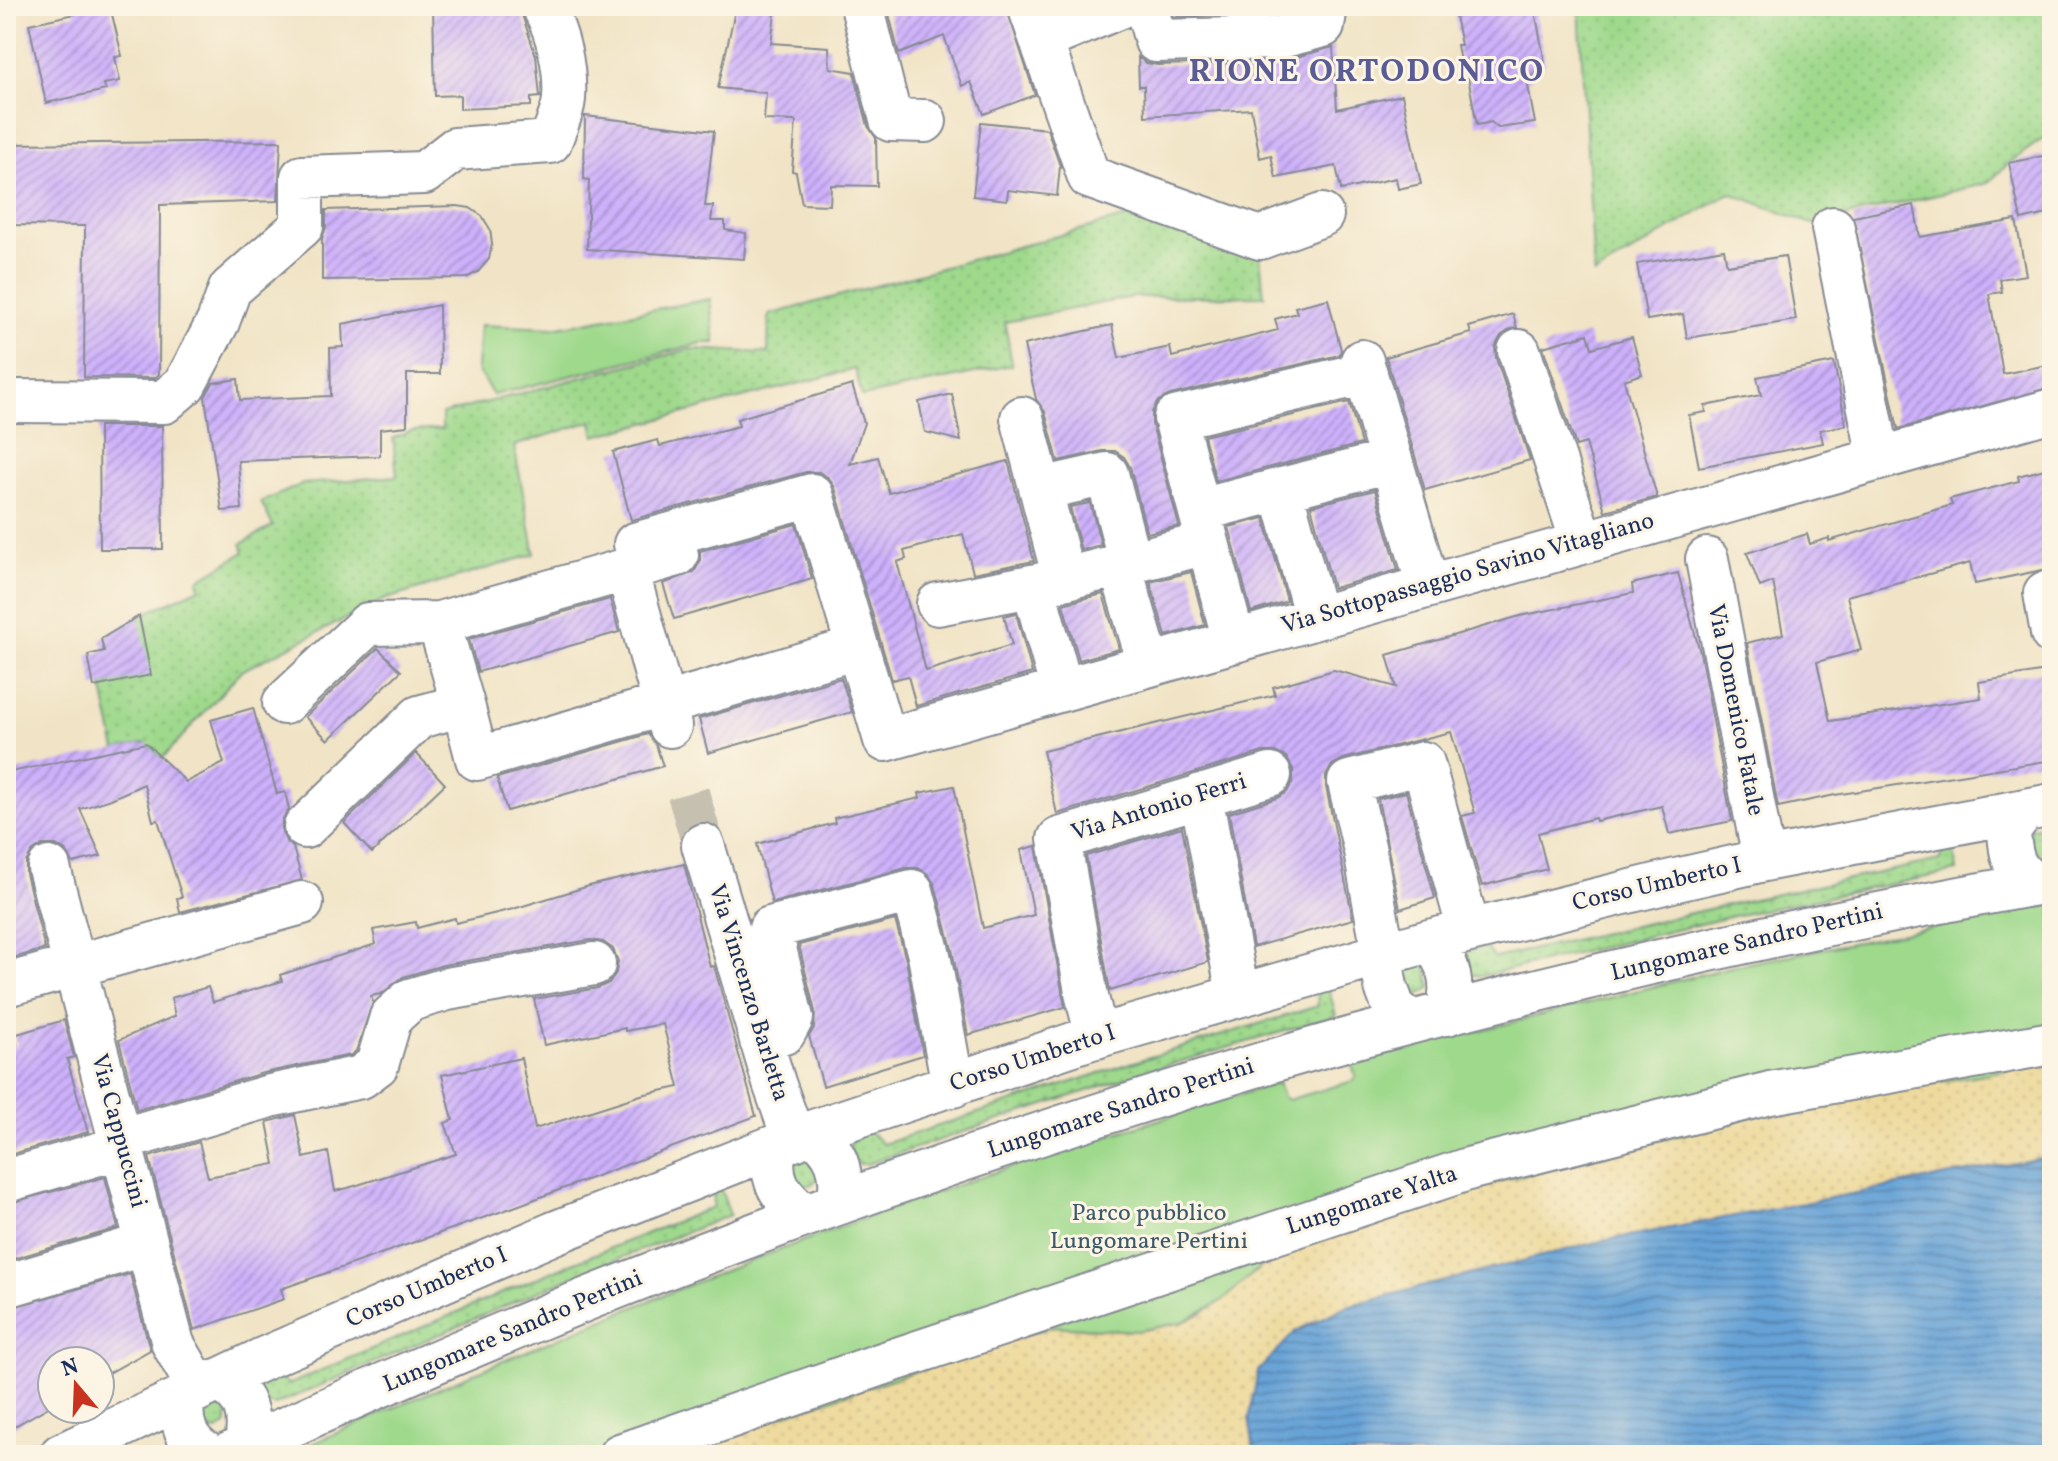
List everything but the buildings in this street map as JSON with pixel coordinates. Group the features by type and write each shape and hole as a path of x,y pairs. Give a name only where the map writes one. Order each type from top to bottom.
{"street":[{"path":"6,401 164,402 185,384 218,322 230,289 302,226 302,177 424,173 455,149 550,142 564,101 560,52 551,20 543,6"},
{"path":"862,6 891,120 925,121"},
{"path":"1122,6 1036,23 1089,177 1260,238 1322,215"},
{"path":"1146,6 1156,41 1277,38 1323,26 1326,6"},
{"path":"1833,228 1879,458"},
{"path":"1519,351 1582,542"},
{"path":"1234,641 1175,418 1364,367 1428,586"},
{"name":"Via Sottopassaggio Savino Vitagliano","path":"857,648 885,740 2052,410"},
{"path":"1022,418 1041,489 1048,583 1062,690"},
{"path":"938,604 1048,583 1125,564 1281,489 1391,461"},
{"path":"1041,489 1107,474 1149,665"},
{"path":"1281,489 1316,618"},
{"path":"284,703 368,624 439,623 812,495 857,648 667,716 477,759 439,623"},
{"path":"631,556 801,519"},
{"path":"631,556 667,716"},
{"name":"Via Domenico Fatale","path":"1707,559 1764,860"},
{"path":"2045,593 2052,633"},
{"path":"305,827 419,717 463,705"},
{"path":"1429,941 1443,953 1453,991 1429,1018 1394,1008 1386,987 1383,969 1387,953 1379,929 1349,782 1423,763 1469,931"},
{"name":"Via Antonio Ferri","path":"1097,1037 1059,839 1270,775"},
{"path":"1201,795 1238,995"},
{"path":"2037,808 2009,830 2010,850 2020,873 2045,882"},
{"name":"Corso Umberto I","path":"61,1455 200,1388 554,1233 794,1139 1097,1037 1469,931 1764,860 2037,808"},
{"name":"Via Vincenzo Barletta","path":"703,845 761,1041 794,1139"},
{"name":"Via Cappuccini","path":"49,868 173,1344 200,1388"},
{"name":"Lungomare Sandro Pertini","path":"227,1452 689,1258 822,1208 1119,1108 1527,992 1802,929 2045,882"},
{"path":"761,1041 784,1033 792,1018 770,928 912,891 929,955 953,1086"},
{"path":"6,985 302,903"},
{"path":"6,1181 270,1096 361,1077 377,1065 391,1017 410,1000 447,989 594,964"},
{"name":"Lungomare Yalta","path":"620,1455 905,1356 1468,1169 1770,1093 2052,1043"},
{"path":"794,1139 826,1143 836,1161 842,1183 822,1208 789,1204 777,1183 771,1164 794,1139"},
{"path":"6,1286 147,1244"},
{"path":"233,1386 243,1402 250,1425 227,1452 198,1450 186,1431 180,1413 200,1388 233,1386"}],"green space":[{"path":"1579,6 2052,6 2052,132 2009,163 1988,183 1812,224 1730,193 1594,275"},
{"path":"1145,212 1259,246 1264,296 1133,297 1005,322 1012,365 862,397 855,369 595,436 592,421 514,446 535,554 383,600 241,671 162,759 145,743 116,750 102,685 139,616 200,588 198,580 244,552 241,544 273,526 261,502 303,484 397,476 393,438 412,431 442,429 442,414 690,349 768,353 769,315"},
{"path":"710,299 715,343 702,343 493,395 477,370 480,325 553,328"},
{"path":"2050,826 2052,853 2041,856 2031,852 2030,828"},
{"path":"1951,837 1957,871 1738,915 1482,976 1469,974 1462,957 1466,951 1486,947 1495,958 1940,860 1943,846"},
{"name":"Parco pubblico Lungomare Pertini","path":"2052,904 2052,1062 1768,1112 1451,1194 1281,1252 1223,1300 1183,1322 1137,1331 1053,1326 661,1455 287,1455 545,1343 719,1273 895,1207 1131,1128 1278,1083 1283,1097 1288,1100 1353,1081 1356,1076 1351,1063 1739,965"},
{"path":"1425,963 1431,987 1419,994 1406,990 1402,970"},
{"path":"1327,983 1336,1016 1141,1073 867,1164 853,1159 852,1140 869,1131 883,1144 1318,1006 1317,990"},
{"path":"814,1155 819,1179 810,1185 799,1185 789,1167 794,1157"},
{"path":"718,1182 730,1215 565,1280 275,1405 266,1403 257,1391 258,1384 273,1373 282,1377 288,1385 560,1268 713,1207 713,1190"},
{"path":"202,1403 226,1404 227,1424 218,1431 207,1430 198,1413"}],"sand":[{"path":"2052,1062 2052,1156 1597,1242 1347,1306 1295,1331 1249,1418 1255,1455 946,1455 941,1450 911,1455 661,1455 1053,1326 1137,1331 1183,1322 1201,1314 1281,1252 1451,1194 1768,1112"}],"water":[{"path":"2052,1156 2052,1455 1255,1455 1249,1418 1258,1371 1295,1332 1347,1306 1597,1242"}],"tunnel":[{"path":"688,793 703,845"}],"district":[{"name":"RIONE ORTODONICO","path":"1367,73"}]}
